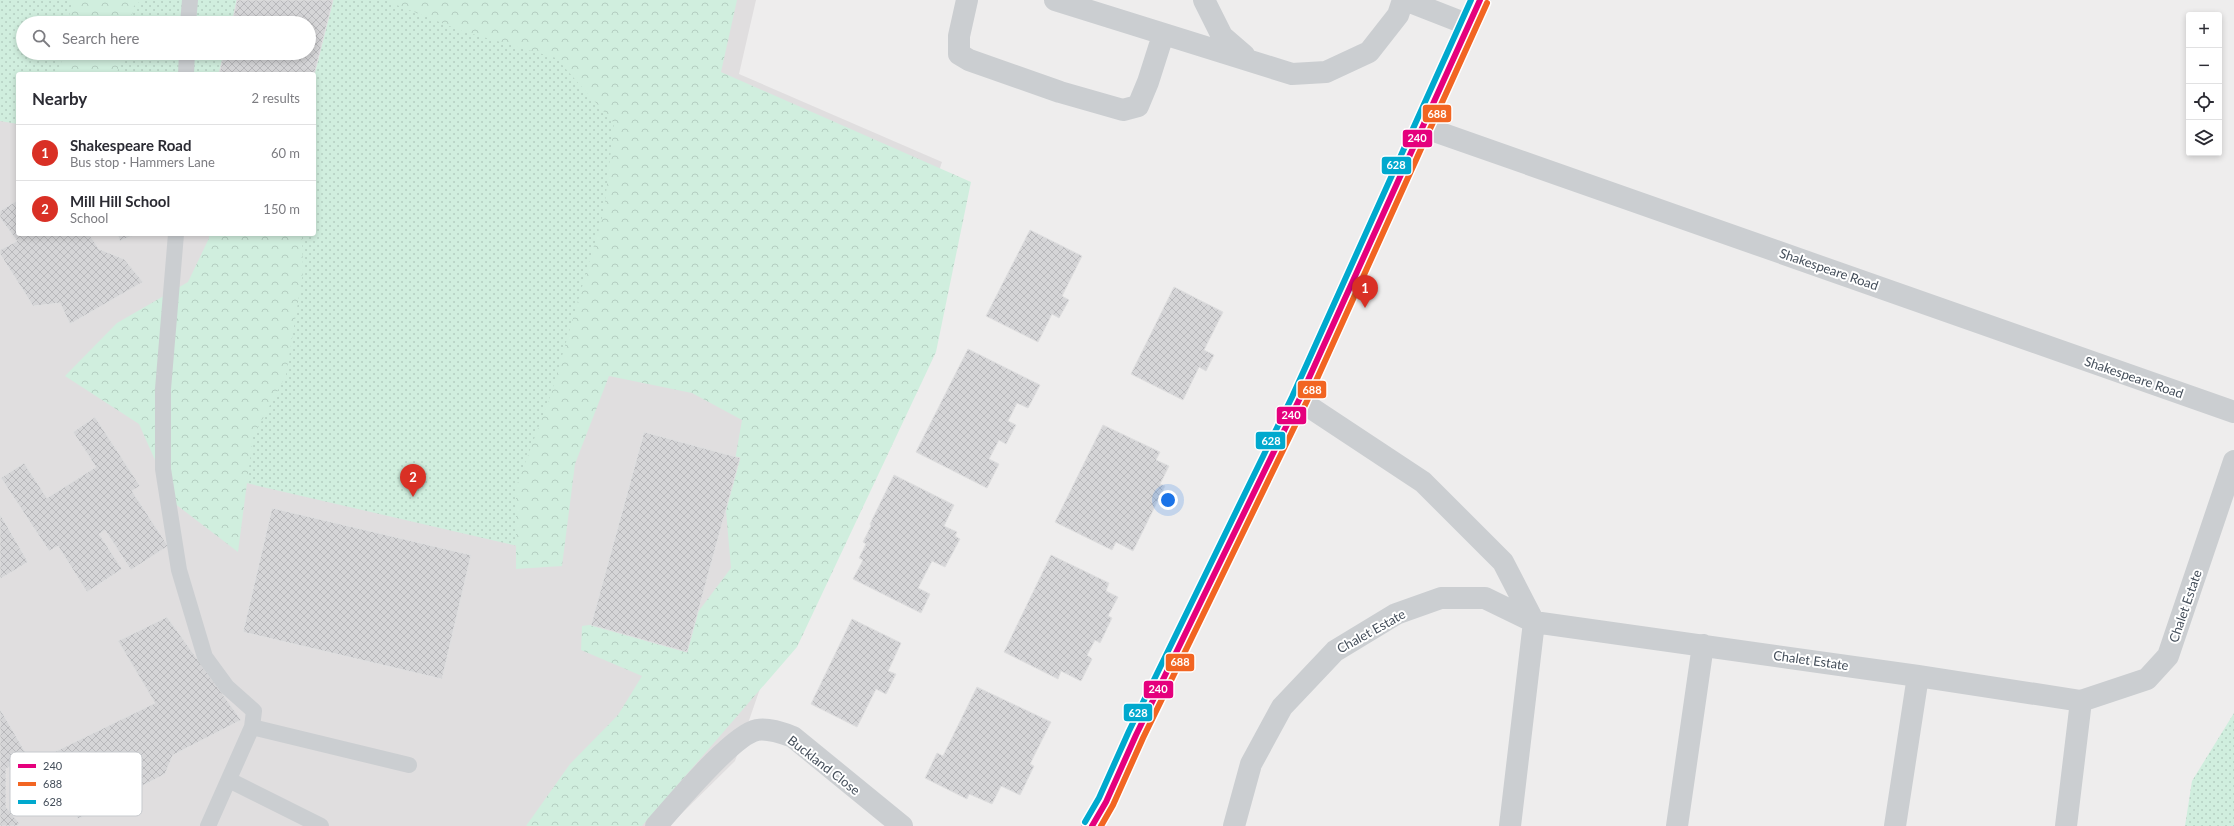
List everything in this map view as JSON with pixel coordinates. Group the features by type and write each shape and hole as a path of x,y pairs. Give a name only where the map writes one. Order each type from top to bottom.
{"main road":[{"path":"1092,826 1106,802 1136,735 1300,400 1480,0"}],"street":[{"path":"967,0 959,36 959,54 969,60 1004,73 1123,110 1138,106 1148,82 1163,34"},
{"path":"1056,0 1163,34 1249,59 1292,74 1326,72 1369,52 1398,15 1404,0 1469,25"},
{"path":"1204,0 1222,36 1249,59"},
{"name":"Shakespeare Road","path":"1423,127 2234,412"},
{"path":"1300,400 1424,482 1503,562 1534,622 1510,826"},
{"name":"Chalet Estate","path":"1234,826 1252,764 1282,707 1335,651 1396,614 1441,598 1485,598 1534,622 1704,645 2081,701 2147,679 2168,656 2234,461"},
{"path":"1677,826 1704,645"},
{"path":"1895,826 1918,676"},
{"path":"2066,826 2081,701"},
{"name":"Buckland Close","path":"656,826 730,746 756,730 777,731 792,737 902,826"}],"lane":[{"path":"189,16 190,0"},
{"path":"186,72 187,60"},
{"path":"176,236 163,389 164,476 179,570 205,657 227,687 254,711 252,727 208,826"},
{"path":"252,727 409,765"},
{"path":"229,780 321,826"}],"shaded area":[{"path":"0,0 756,0 739,74 942,162 735,761 669,826 0,826"}],"green space":[{"path":"0,0 720,0 539,551 207,474 209,236 316,236 316,72 16,72 16,124 0,121"},
{"path":"72,0 142,0 134,6 132,16 69,16"},
{"path":"384,0 737,0 721,72 971,182 936,352 797,647 642,826 526,826 570,764 618,715 642,676 581,650 582,626 624,620 674,644 731,568 726,511 742,420 692,393 609,376 575,464 562,566 516,569 516,487 551,394 604,211 614,123 556,58 462,31"},
{"path":"62,60 120,60 117,72 59,72"},
{"path":"210,236 302,236 303,272 286,375 253,437 238,552 174,503 139,424 65,376 117,323 188,282"},
{"path":"2234,713 2234,826 2185,826 2192,781"}],"building":[{"path":"237,0 333,0 315,72 219,72 222,60 316,60 316,16 234,16"},
{"path":"16,201 16,236 90,236 99,249 124,259 143,282 70,324 60,303 33,306 0,254 0,250 17,241 0,218 0,211"},
{"path":"1030,230 1082,256 1062,296 1069,300 1059,318 1052,314 1038,342 986,316"},
{"path":"118,236 132,236 120,241"},
{"path":"1174,287 1223,312 1204,350 1214,355 1206,371 1199,367 1183,400 1131,374"},
{"path":"968,349 1040,385 1028,408 1017,403 1008,421 1016,425 1006,444 999,440 989,459 999,464 987,488 916,452"},
{"path":"95,417 140,486 132,491 168,546 131,570 105,530 99,534 122,569 87,592 58,546 49,551 1,478 24,463 47,498 96,467 73,432"},
{"path":"1103,425 1160,452 1156,460 1169,466 1160,484 1165,486 1133,551 1116,542 1112,550 1055,522"},
{"path":"644,432 740,458 687,652 591,625"},
{"path":"894,475 954,505 944,526 957,532 955,536 960,539 945,567 932,561 918,588 930,594 921,613 853,579 863,560 859,558 866,544 863,542 871,526 870,524"},
{"path":"272,508 471,555 442,679 243,632"},
{"path":"0,514 28,562 0,579"},
{"path":"1051,555 1109,583 1106,591 1118,597 1108,616 1112,618 1100,643 1095,640 1087,655 1092,659 1081,681 1061,671 1058,679 1004,652"},
{"path":"167,617 241,720 173,755 165,774 142,786 142,752 54,752 155,703 118,641"},
{"path":"852,619 901,643 888,671 896,674 886,694 876,689 857,727 811,704"},
{"path":"977,687 1051,722 1030,764 1034,766 1020,795 1001,786 992,804 969,794 967,799 925,778 937,753 943,756"},
{"path":"0,709 25,752 10,752 10,766 6,769 6,807 10,812 10,816 13,816 20,824 16,826 0,826"},
{"path":"76,816 84,816 78,819"}],"transit line":[{"name":"628","path":"1085,822 1099,798 1129,731 1292,397 1471,0"},
{"name":"240","path":"1092,826 1106,802 1136,735 1299,400 1480,0"},
{"name":"688","path":"1101,826 1113,805 1143,738 1306,403 1487,3"}],"place":[{"name":"Shakespeare Road","path":"1365,308"},
{"name":"Mill Hill School","path":"413,497"}]}
